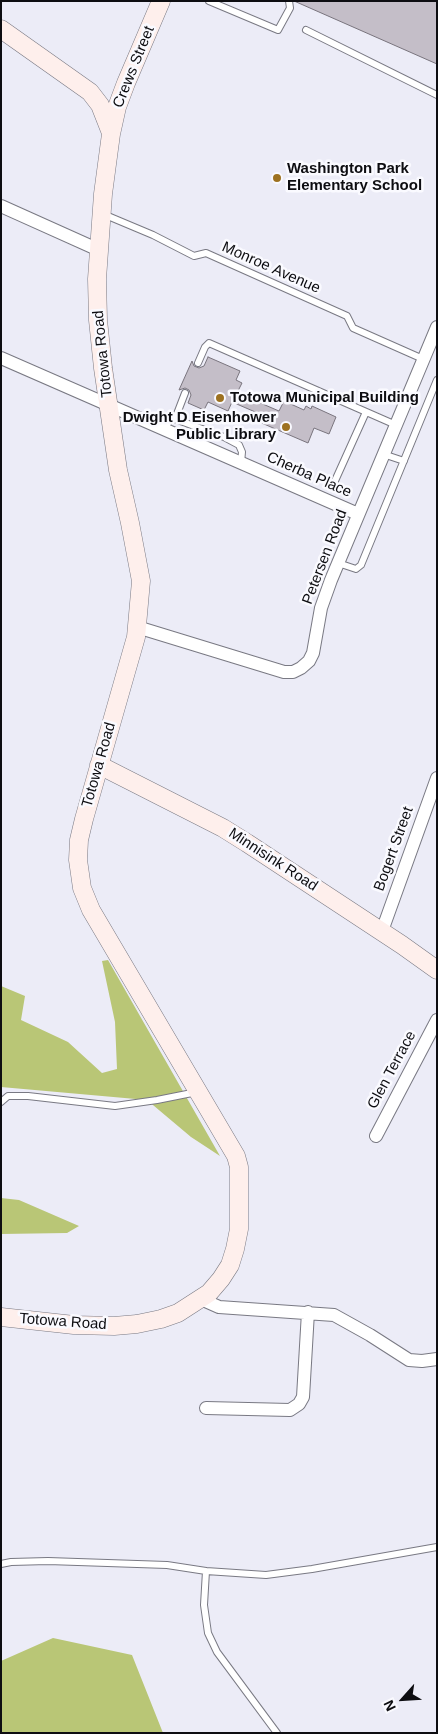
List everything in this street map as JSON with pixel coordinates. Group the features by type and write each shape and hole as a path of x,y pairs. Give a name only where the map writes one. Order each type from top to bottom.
{"main road":[{"name":"Crews Street","path":"111,134 115,115 126,83 160,1"},
{"name":"Totowa Road","path":"1,29 90,92 100,105 111,134 99,250 97,279 98,320 118,470 141,581 136,637 79,840 78,860 82,888 91,910 228,1141 236,1156 239,1167 239,1229 230,1265 221,1279 201,1299 178,1314 137,1324 114,1326 74,1325 1,1317"},
{"name":"Minnisink Road","path":"99,765 247,842 382,931 437,970"}],"street":[{"path":"1,206 99,250"},
{"name":"Petersen Road","path":"138,627 284,672 294,672 309,661 313,653 321,608 338,563 423,359 433,348 437,327"},
{"name":"Cherba Place","path":"1,358 358,514"},
{"name":"Bogert Street","path":"382,931 437,778"},
{"name":"Glen Terrace","path":"376,1136 437,1020"},
{"path":"201,1299 220,1307 334,1315 409,1360 437,1359"},
{"path":"206,1408 290,1410 299,1404 303,1397 308,1312"}],"lane":[{"path":"209,1 278,30 290,5"},
{"path":"306,30 437,95"},
{"name":"Monroe Avenue","path":"102,214 153,235 194,256 206,252 347,316 352,328 423,359"},
{"path":"198,363 209,343 396,425"},
{"path":"338,563 356,569 362,565 437,380"},
{"path":"164,430 170,420 175,418 185,392"},
{"path":"334,483 366,412"},
{"path":"175,418 239,445 242,452 241,463"},
{"path":"384,454 404,461"},
{"path":"1,1102 8,1096 28,1096 115,1106 199,1092"},
{"path":"1,1564 48,1561 166,1565 206,1572 266,1575 312,1569 437,1547"},
{"path":"206,1572 204,1605 208,1632 211,1639 217,1652 277,1733"}],"green space":[{"path":"108,960 220,1156 191,1137 147,1100 1,1087 1,986 25,996 21,1020 68,1042 102,1073 117,1069 115,1022 102,961"},
{"path":"1,1198 19,1200 79,1226 67,1233 1,1234"},
{"path":"53,1638 132,1655 163,1733 1,1733 1,1661"}],"building":[{"path":"294,1 437,1 437,64"},
{"name":"Totowa Municipal Building","path":"208,357 240,371 236,380 242,383 237,393 279,411 284,401 304,410 306,406 311,409 312,406 336,417 329,434 314,428 308,443 257,421 260,414 232,402 228,411 208,402 204,410 188,403 191,395 189,390 185,388 179,390 192,361 194,366 199,368 204,366"}],"place":[{"name":"Washington Park Elementary School","path":"277,178"},
{"name":"Totowa Municipal Building","path":"220,398"},
{"name":"Dwight D Eisenhower Public Library","path":"286,427"}]}
